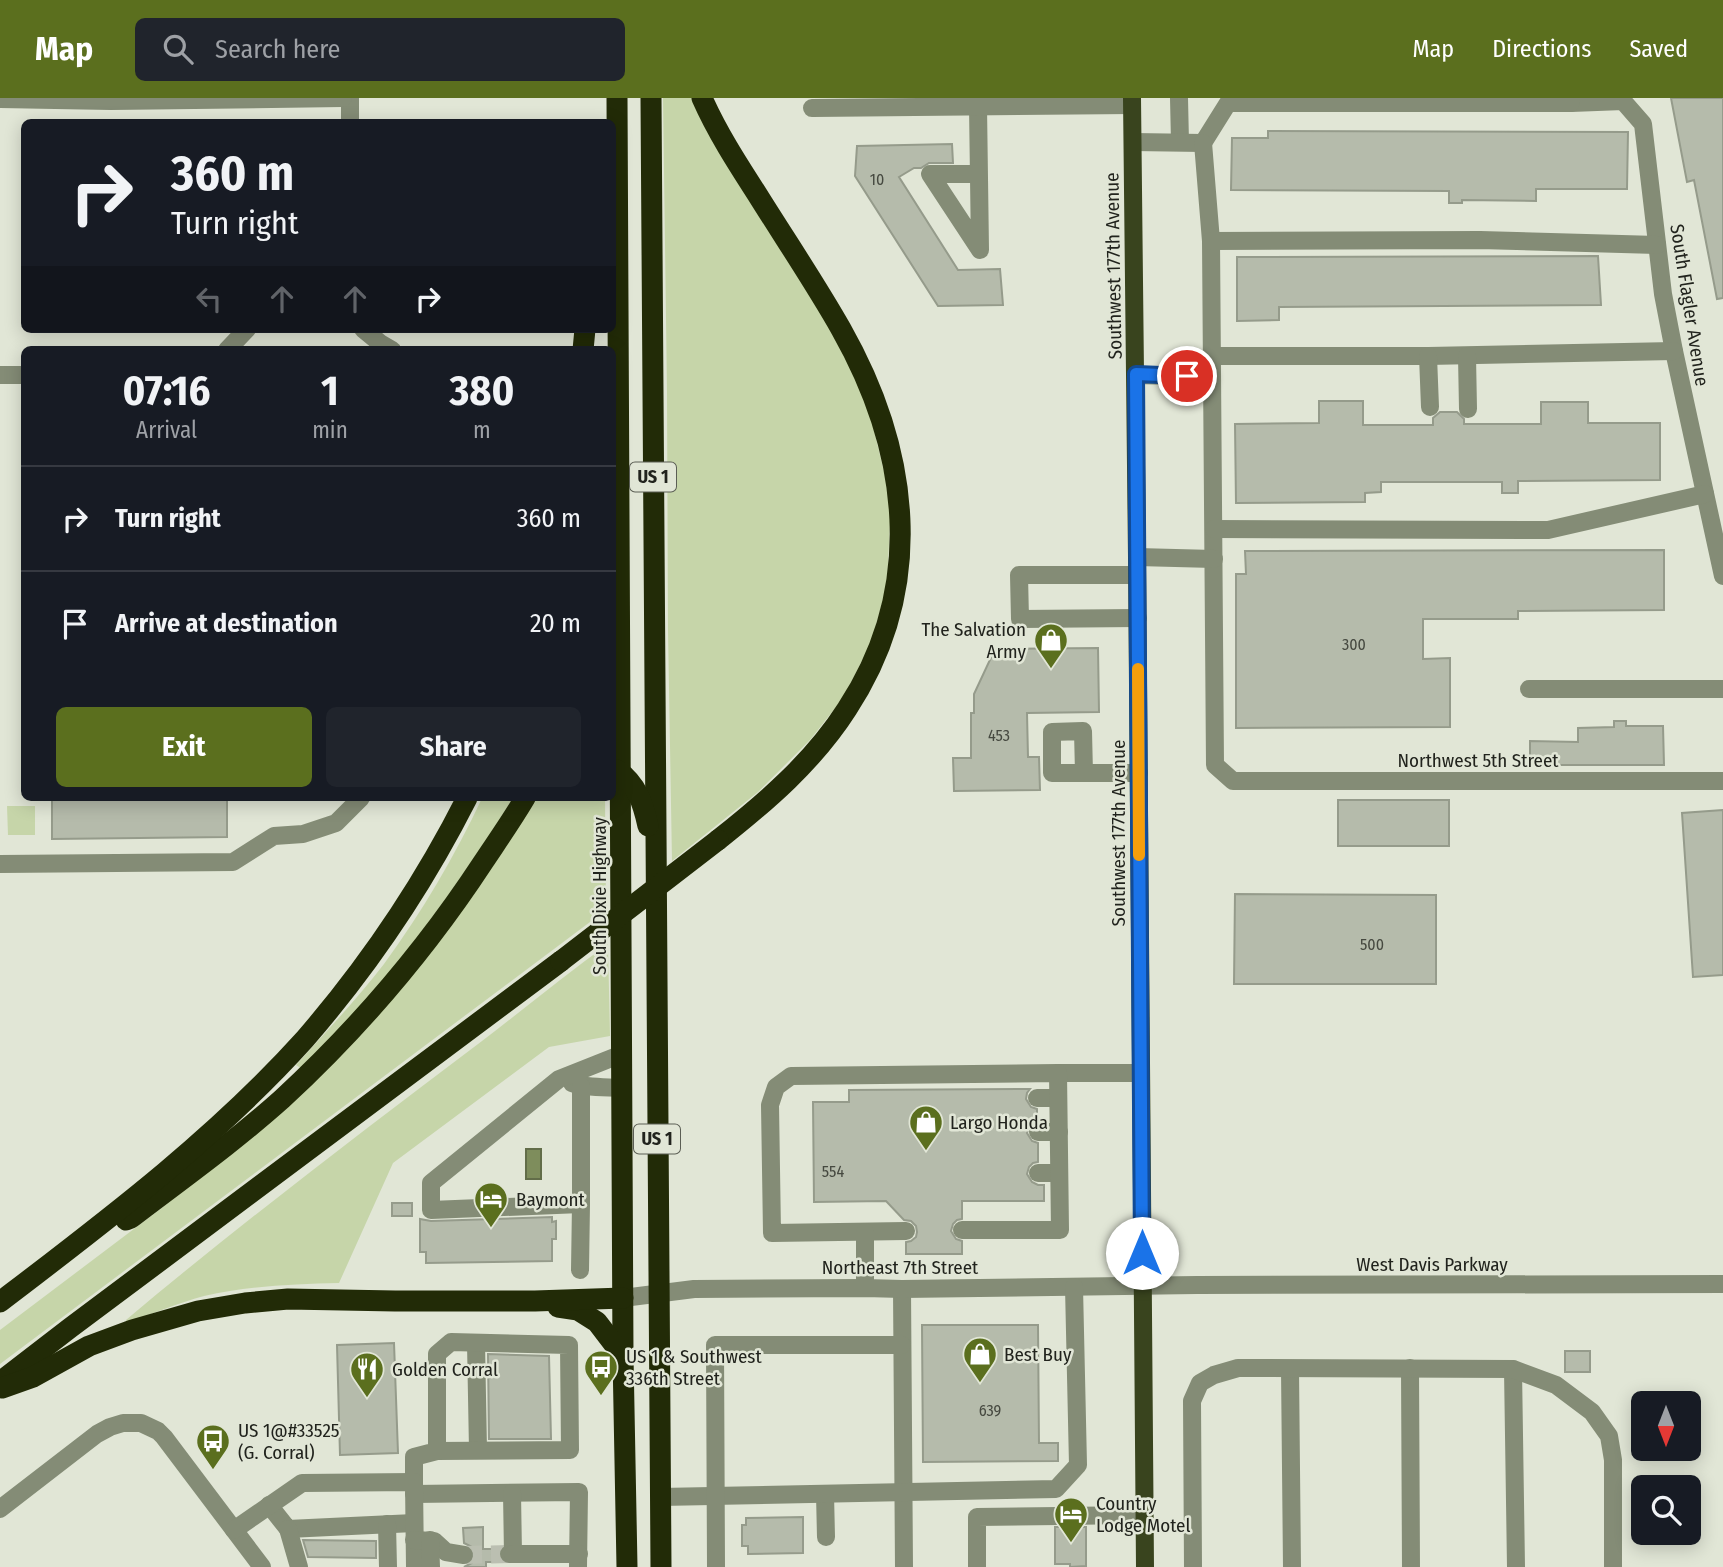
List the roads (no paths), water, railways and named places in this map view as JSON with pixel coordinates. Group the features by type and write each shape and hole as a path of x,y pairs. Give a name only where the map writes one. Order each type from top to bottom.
{"highway":[{"path":"606,119 617,98"},
{"name":"South Dixie Highway","path":"617,98 617,770 627,1567"},
{"name":"US 1","path":"652,98 661,1567"},
{"path":"0,1382 718,841 763,804 802,766 832,730 859,690 877,653 889,617 898,574 901,527 894,464 883,423 865,377 841,330 728,148 702,98"},
{"path":"617,770 637,790 655,856"},
{"path":"0,1302 198,1144 304,1040 364,966 412,898 465,801"},
{"path":"84,1237 131,1217 249,1127 312,1071 375,1006 418,953 463,894 522,801"},
{"path":"0,1389 33,1377 110,1337 221,1306 288,1299 536,1301 624,1298"},
{"path":"536,1301 578,1310 591,1317 604,1329 624,1356"}],"main road":[{"name":"Southwest 177th Avenue","path":"1132,102 1145,1567"}],"street":[{"path":"4,99 111,101 343,98"},
{"path":"350,98 350,119"},
{"path":"1179,98 1180,142"},
{"path":"1138,618 1020,619 1019,575 1214,559 1211,241 1203,142 1228,101 1571,100"},
{"name":"South Flagler Avenue","path":"1571,100 1623,101 1643,124 1663,294 1723,576"},
{"path":"812,108 946,102 978,106 1016,102 1132,102"},
{"path":"978,106 979,174"},
{"path":"1133,142 1203,142"},
{"path":"1211,241 1480,240 1657,245"},
{"path":"231,346 243,333"},
{"path":"368,333 385,346"},
{"path":"1212,356 1467,356 1674,351"},
{"path":"1428,356 1430,407"},
{"path":"1467,356 1468,409"},
{"path":"1136,374 1212,377"},
{"path":"0,375 21,375"},
{"path":"1213,529 1548,530 1705,494"},
{"name":"Northwest 5th Street","path":"1214,559 1215,765 1233,782 1723,781"},
{"path":"1529,689 1723,689"},
{"path":"1084,773 1139,773"},
{"path":"0,864 233,862 274,836 303,834 336,823 358,801"},
{"path":"581,1204 431,1210 431,1183 559,1079 622,1054"},
{"path":"962,1230 1060,1230 1058,1073"},
{"path":"906,1231 772,1233 770,1105 776,1087 791,1076 1140,1073"},
{"path":"559,1079 581,1086 622,1088"},
{"path":"580,1270 581,1086"},
{"path":"1037,1098 1058,1098"},
{"path":"1038,1132 1059,1132"},
{"path":"1038,1173 1059,1173"},
{"path":"865,1232 865,1288"},
{"name":"West Davis Parkway","path":"1142,1286 1723,1284"},
{"name":"Northeast 7th Street","path":"624,1298 694,1289 1142,1286"},
{"path":"660,1497 1056,1489 1078,1465 1074,1287"},
{"path":"902,1289 904,1567"},
{"path":"431,1567 420,1534 414,1488 414,1457 437,1451 570,1450 569,1345 451,1342 437,1354 437,1451"},
{"path":"476,1343 478,1450"},
{"path":"716,1567 715,1345 902,1345"},
{"path":"1193,1567 1192,1401 1200,1383 1214,1375 1238,1368 1410,1368 1513,1369 1556,1385 1592,1412 1609,1436 1613,1461 1613,1567"},
{"path":"1410,1368 1411,1567"},
{"path":"1290,1369 1292,1567"},
{"path":"1513,1369 1516,1567"},
{"path":"0,1508 97,1434 110,1427 132,1422 150,1426 164,1437 262,1567"},
{"path":"234,1530 302,1483 512,1493 579,1492 578,1560 511,1554 512,1493"},
{"path":"825,1494 826,1537"},
{"path":"269,1505 288,1529 299,1567"},
{"path":"977,1567 977,1517 1144,1515"},
{"path":"288,1529 387,1524 437,1542 446,1552 464,1555"},
{"path":"387,1524 388,1567"},
{"path":"415,1567 420,1534"}],"tunnel":[{"path":"464,1555 509,1554"}],"place":[{"name":"The Salvation Army","path":"1051,670"},
{"name":"Largo Honda","path":"926,1152"},
{"name":"Baymont","path":"491,1229"},
{"name":"Best Buy","path":"980,1384"},
{"name":"US 1 & Southwest 336th Street","path":"601,1397"},
{"name":"Golden Corral","path":"367,1399"},
{"name":"US 1@#33525 (G. Corral)","path":"213,1471"},
{"name":"Country Lodge Motel","path":"1071,1544"}]}
